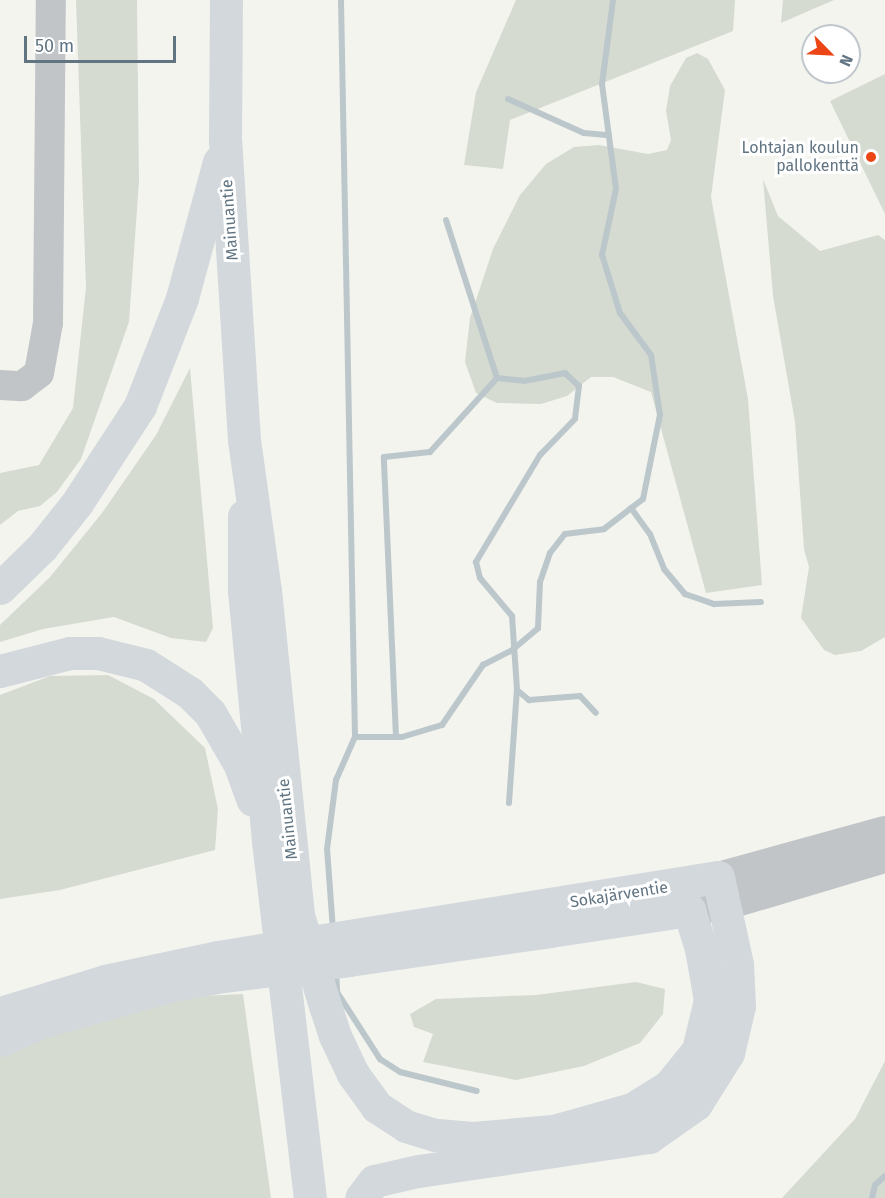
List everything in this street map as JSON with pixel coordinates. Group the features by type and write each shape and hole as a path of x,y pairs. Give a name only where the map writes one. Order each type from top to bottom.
{"main road":[{"name":"Mainuantie","path":"226,0 225,140 244,440 244,591 268,841 310,1198"},
{"path":"0,588 42,546 77,503 140,406 182,298 225,140"},
{"name":"Mainuantie","path":"244,440 265,591 298,915 332,1198"},
{"path":"0,671 70,653 98,653 146,665 170,677 210,713 225,734 268,841"},
{"path":"298,915 335,1036 353,1074 377,1107 406,1126 435,1135 472,1138 553,1131 593,1122 632,1109 669,1086 698,1050 710,1000 701,949 706,894"},
{"path":"361,1198 375,1181 418,1171 649,1137 696,1104 729,1053 739,1006 737,964 706,894"},
{"name":"Sokajärventie","path":"217,967 706,894"},
{"path":"0,1013 105,981 217,967"},
{"path":"0,1040 44,1021 217,967"}],"street":[{"path":"0,386 22,386 39,373 48,322 51,0"},
{"name":"Sokajärventie","path":"706,894 885,831"},
{"name":"Sokajärventie","path":"706,894 885,858"}],"shaded area":[{"path":"76,0 137,0 139,181 129,322 81,459 57,492 40,506 18,511 0,525 0,473 39,465 73,408 86,287"},
{"path":"516,0 735,0 733,31 510,120 503,169 464,165 476,92"},
{"path":"783,0 834,0 781,23"},
{"path":"697,53 708,59 725,90 711,197 748,399 762,585 706,593 651,392 613,377 591,377 567,396 541,404 497,403 476,393 465,362 470,318 493,249 520,195 546,164 574,147 599,145 648,154 667,150 671,140 666,111 670,86 686,58"},
{"name":"Lohtajan koulun pallokenttä","path":"885,74 885,214 830,101"},
{"path":"763,179 778,216 820,251 878,235 885,240 885,637 861,651 835,655 824,650 801,618 809,567 804,549 795,422 773,296"},
{"path":"190,368 213,628 206,642 171,638 114,617 43,629 0,642 0,625 50,577 102,513 156,435"},
{"path":"108,675 154,699 205,748 218,809 215,850 60,890 0,899 0,695 50,676"},
{"path":"636,982 665,989 663,1014 640,1043 584,1066 516,1080 423,1062 433,1034 414,1027 410,1014 436,999 536,995"},
{"path":"243,994 271,1198 0,1198 0,1054 63,1027 183,997"},
{"path":"885,1061 885,1198 782,1198 855,1119"}],"waterway":[{"path":"333,930 327,849 336,780 355,737 341,0"},
{"path":"355,737 402,737 442,725 483,665 511,651 538,628 540,582 550,553 565,534 604,529 643,499 660,415 651,355 620,313 602,255 616,189 602,84 613,0"},
{"path":"508,99 584,133 609,135"},
{"path":"396,737 384,457 430,452 497,378 446,220"},
{"path":"497,378 524,381 565,373 579,386 575,419 540,455 476,562 480,578 512,616 517,690 529,700 580,696 596,713"},
{"path":"631,508 650,534 664,569 685,594 714,604 761,602"},
{"path":"509,803 517,690"},
{"path":"336,970 337,992 380,1059 400,1072 477,1091"},
{"path":"872,1198 875,1185 885,1176"}],"place":[{"name":"Lohtajan koulun pallokenttä","path":"871,157"}]}
